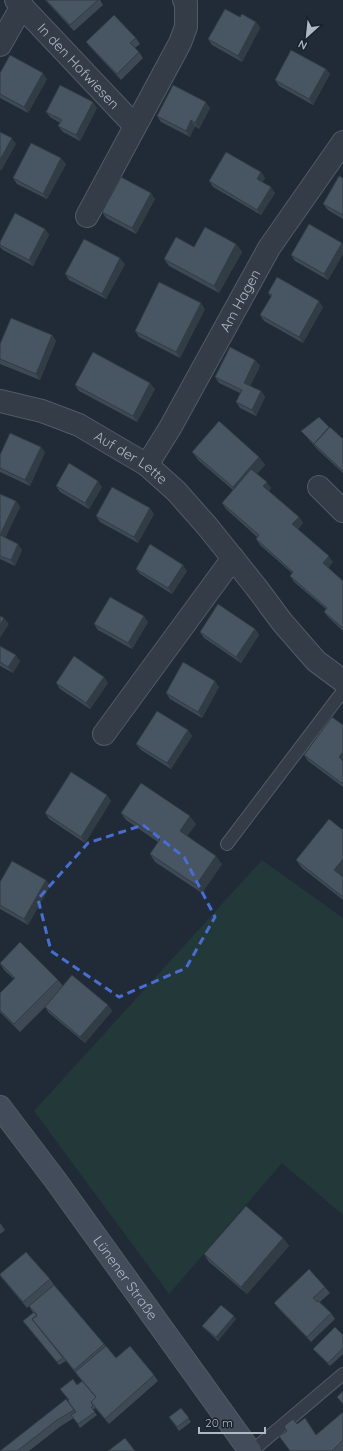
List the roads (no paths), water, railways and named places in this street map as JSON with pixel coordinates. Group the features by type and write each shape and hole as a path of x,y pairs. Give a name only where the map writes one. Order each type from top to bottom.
{"main road":[{"name":"Lünener Straße","path":"0,1107 60,1187 251,1451"}],"street":[{"path":"87,216 180,43 186,27 186,3 184,0"},
{"name":"In den Hofwiesen","path":"0,45 19,3 135,126"},
{"name":"Am Hagen","path":"147,465 170,428 269,248 343,142"},
{"name":"Auf der Lette","path":"0,401 42,411 79,425 147,465 176,491 233,558 294,636 316,661 343,681"},
{"path":"319,487 343,511"},
{"path":"104,734 233,558"}],"lane":[{"path":"227,844 343,691"},
{"path":"251,1451 343,1374"}]}
